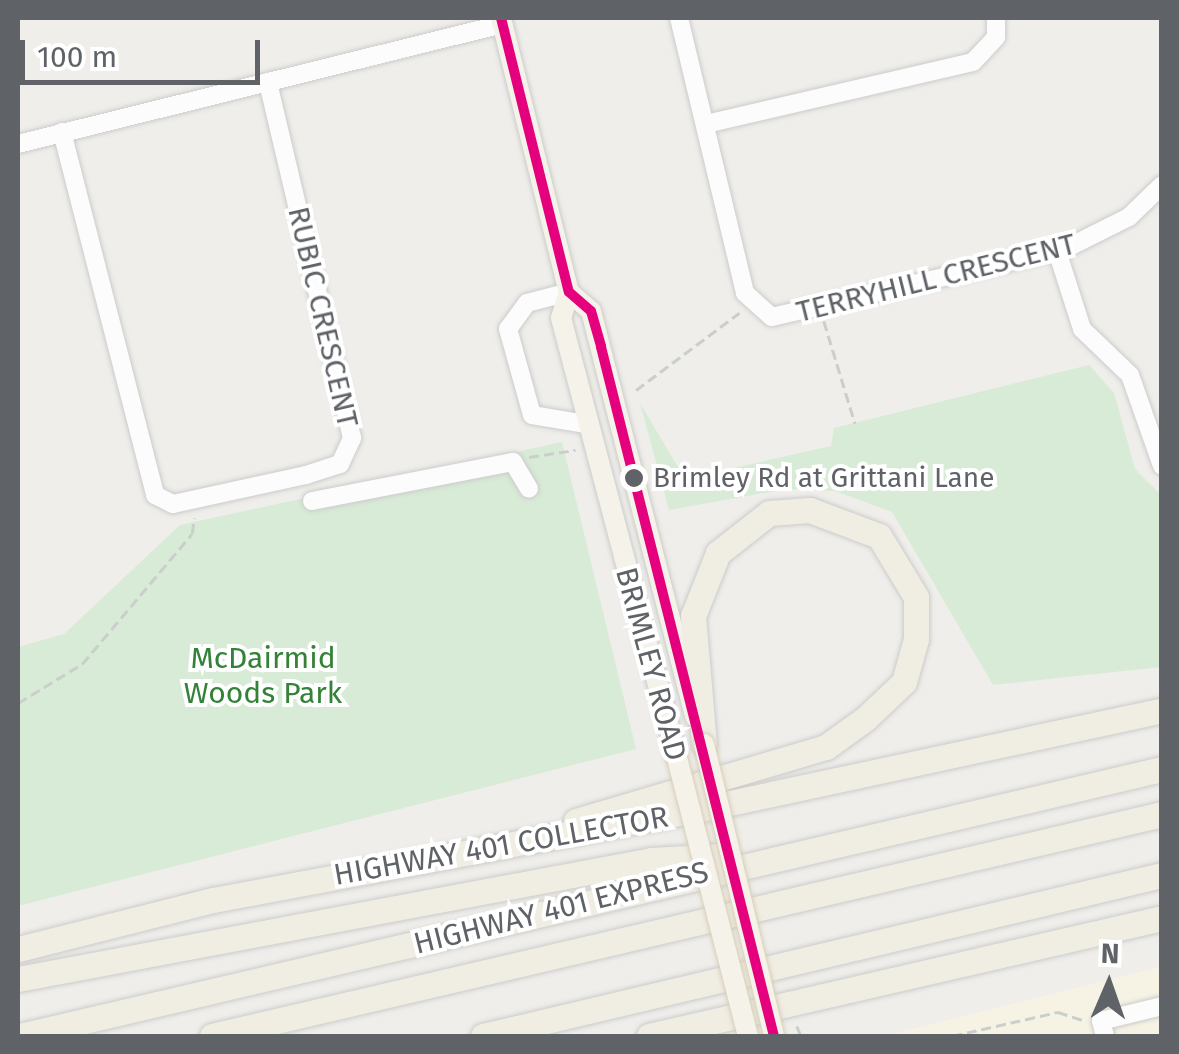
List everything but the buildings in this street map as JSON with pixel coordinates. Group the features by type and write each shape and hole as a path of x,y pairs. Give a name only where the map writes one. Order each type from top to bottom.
{"highway":[{"path":"534,839 610,806 826,747 866,718 904,682 916,638 916,598 879,536 810,510 769,514 718,553 693,616 704,744"},
{"name":"HIGHWAY 401 COLLECTOR","path":"18,949 214,900 534,839 1162,710"},
{"name":"HIGHWAY 401 EXPRESS","path":"20,1036 782,854 1162,769"},
{"name":"HIGHWAY 401 EXPRESS","path":"212,1036 1162,814"},
{"path":"18,979 652,860 782,854"},
{"path":"483,1036 1162,875"},
{"path":"649,1036 1162,918"}],"main road":[{"name":"BRIMLEY ROAD","path":"502,21 569,292 561,318 586,424 748,1036"},
{"name":"BRIMLEY ROAD","path":"569,292 590,311 704,744 774,1036"}],"street":[{"name":"TERRYHILL CRESCENT","path":"679,18 751,306 772,316 821,310 1058,251 1130,217 1162,185"},
{"path":"706,124 973,62 996,37 996,18"},
{"path":"18,144 502,21"},
{"name":"RUBIC CRESCENT","path":"62,132 152,490 173,504 335,467 352,438 268,82"},
{"path":"1058,251 1082,329 1130,375 1162,466"},
{"path":"569,292 528,303 508,329 532,416 586,424"},
{"path":"312,502 513,462 528,490"},
{"path":"1103,1029 1162,1006"}],"path":[{"path":"636,390 751,306"},
{"path":"821,310 855,423"},
{"path":"513,462 581,450"},
{"path":"18,703 82,664 192,534 195,500"},
{"path":"952,1036 1058,1012 1103,1029"},
{"path":"796,1024 801,1036"}],"shaded area":[{"path":"1161,967 1161,1036 885,1036"}],"green space":[{"path":"1089,365 1114,393 1135,469 1161,495 1161,667 993,685 892,512 835,491 787,489 669,510 640,403 685,479 831,446 834,428"},
{"name":"McDairmid Woods Park","path":"562,442 636,749 18,906 18,647 64,634 180,525"}],"transit line":[{"path":"501,18 569,292 591,311 601,347 774,1036"}],"place":[{"name":"Brimley Rd at Grittani Lane","path":"634,478"}]}
